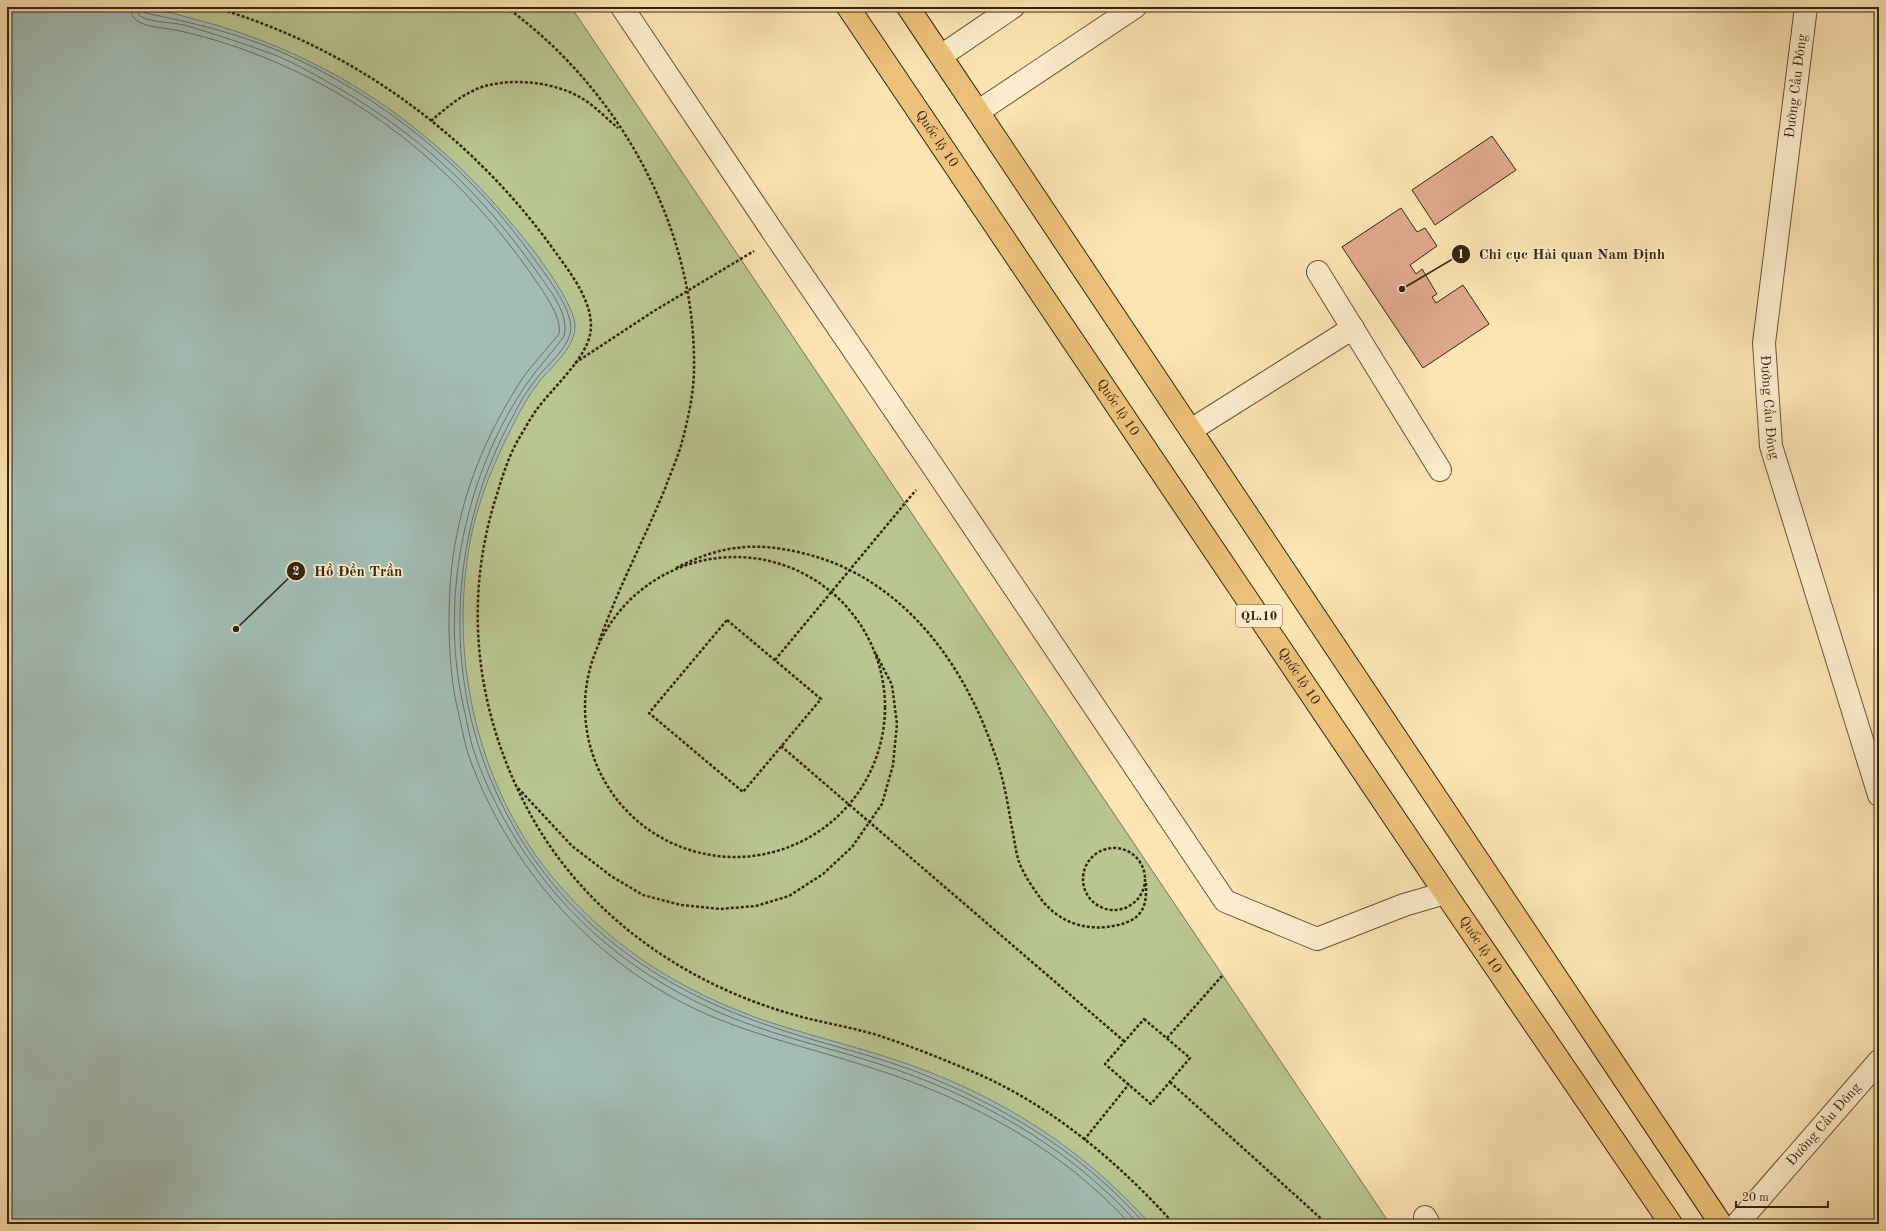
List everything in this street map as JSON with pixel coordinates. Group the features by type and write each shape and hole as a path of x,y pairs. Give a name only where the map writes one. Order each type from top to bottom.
{"highway":[{"name":"Quốc lộ 10","path":"848,7 1445,893 1671,1224"},
{"path":"908,7 1721,1224"}],"street":[{"path":"622,7 776,238 934,468 1225,901 1317,939 1404,905 1445,893"},
{"path":"941,56 1013,7"},
{"path":"978,112 1135,7"},
{"name":"Đường Cầu Đông","path":"1806,7 1764,343 1771,446 1879,795"},
{"path":"1318,272 1440,470"},
{"path":"1191,430 1353,328"},
{"name":"Đường Cầu Đông","path":"1737,1224 1879,1061"}],"path":[{"path":"213,7 266,24 310,43 401,96 477,160 509,194 541,231 584,296 591,320 590,339 573,365 538,408 515,445 488,521 481,556 477,595 478,638 483,682 493,726 528,810 551,849 584,890 617,923 657,954 704,979 746,998 786,1013 876,1035 975,1073 1022,1097 1109,1158 1144,1190 1174,1224"},
{"path":"506,7 564,57 600,99 635,150 659,197 678,246 688,290 694,332 694,370 690,407 682,445 651,524 620,588 595,651 586,685 585,720 593,754 612,792 630,814 657,836 688,850 722,857 757,856 791,847 821,831 849,805 867,780 880,747 885,713 882,678 871,645"},
{"path":"431,121 451,103 484,87 515,81 550,85 583,99 622,131"},
{"path":"573,365 688,290 776,238"},
{"path":"775,660 934,468"},
{"path":"595,651 612,620 635,594 664,574 691,560 720,550 745,546 768,546 809,554 836,563 869,580 908,610 940,646 954,667 979,714 994,750 1006,795 1019,862 1025,875 1042,900 1053,911 1067,921 1080,926 1108,928 1132,920 1140,914 1147,895 1146,882 1145,872 1140,862 1133,854 1124,849 1114,848 1104,850 1094,855 1088,862 1084,872 1083,882 1086,892 1092,901 1100,907 1110,910 1120,910 1130,906 1137,900 1146,882"},
{"path":"517,786 572,846 611,876 644,895 681,905 720,909 756,906 789,896 823,874 852,848 882,804 893,765 897,724 892,685 871,645 853,616 831,593 799,571 766,560 731,557 696,562 664,574"},
{"path":"727,620 775,660 821,699 743,792 649,713 727,620"},
{"path":"781,746 1124,1042"},
{"path":"1168,1038 1222,976"},
{"path":"1144,1019 1168,1038 1190,1058 1151,1104 1105,1064 1144,1019"},
{"path":"1170,1082 1327,1224"},
{"path":"1084,1140 1129,1084"}],"green space":[{"path":"7,7 571,7 1390,1224 7,1224"}],"water":[{"path":"7,7 137,7 187,17 216,25 259,40 301,57 341,78 378,102 414,128 449,157 481,189 519,232 549,272 566,300 575,324 575,332 568,348 528,397 506,438 494,466 474,522 465,583 463,629 467,676 476,722 489,766 508,808 531,848 559,885 581,909 604,930 628,950 680,983 736,1010 766,1021 868,1051 929,1072 991,1100 1049,1135 1076,1155 1127,1199 1150,1224 7,1224"}],"building":[{"path":"1492,136 1516,170 1435,225 1412,190"},
{"path":"1401,208 1417,232 1425,228 1437,246 1410,265 1416,274 1422,269 1437,294 1432,297 1436,303 1463,285 1489,324 1423,368 1342,247"}],"place":[{"name":"Chi cục Hải quan Nam Định","path":"1402,289"},
{"name":"Hồ Đền Trần","path":"236,629"}]}
